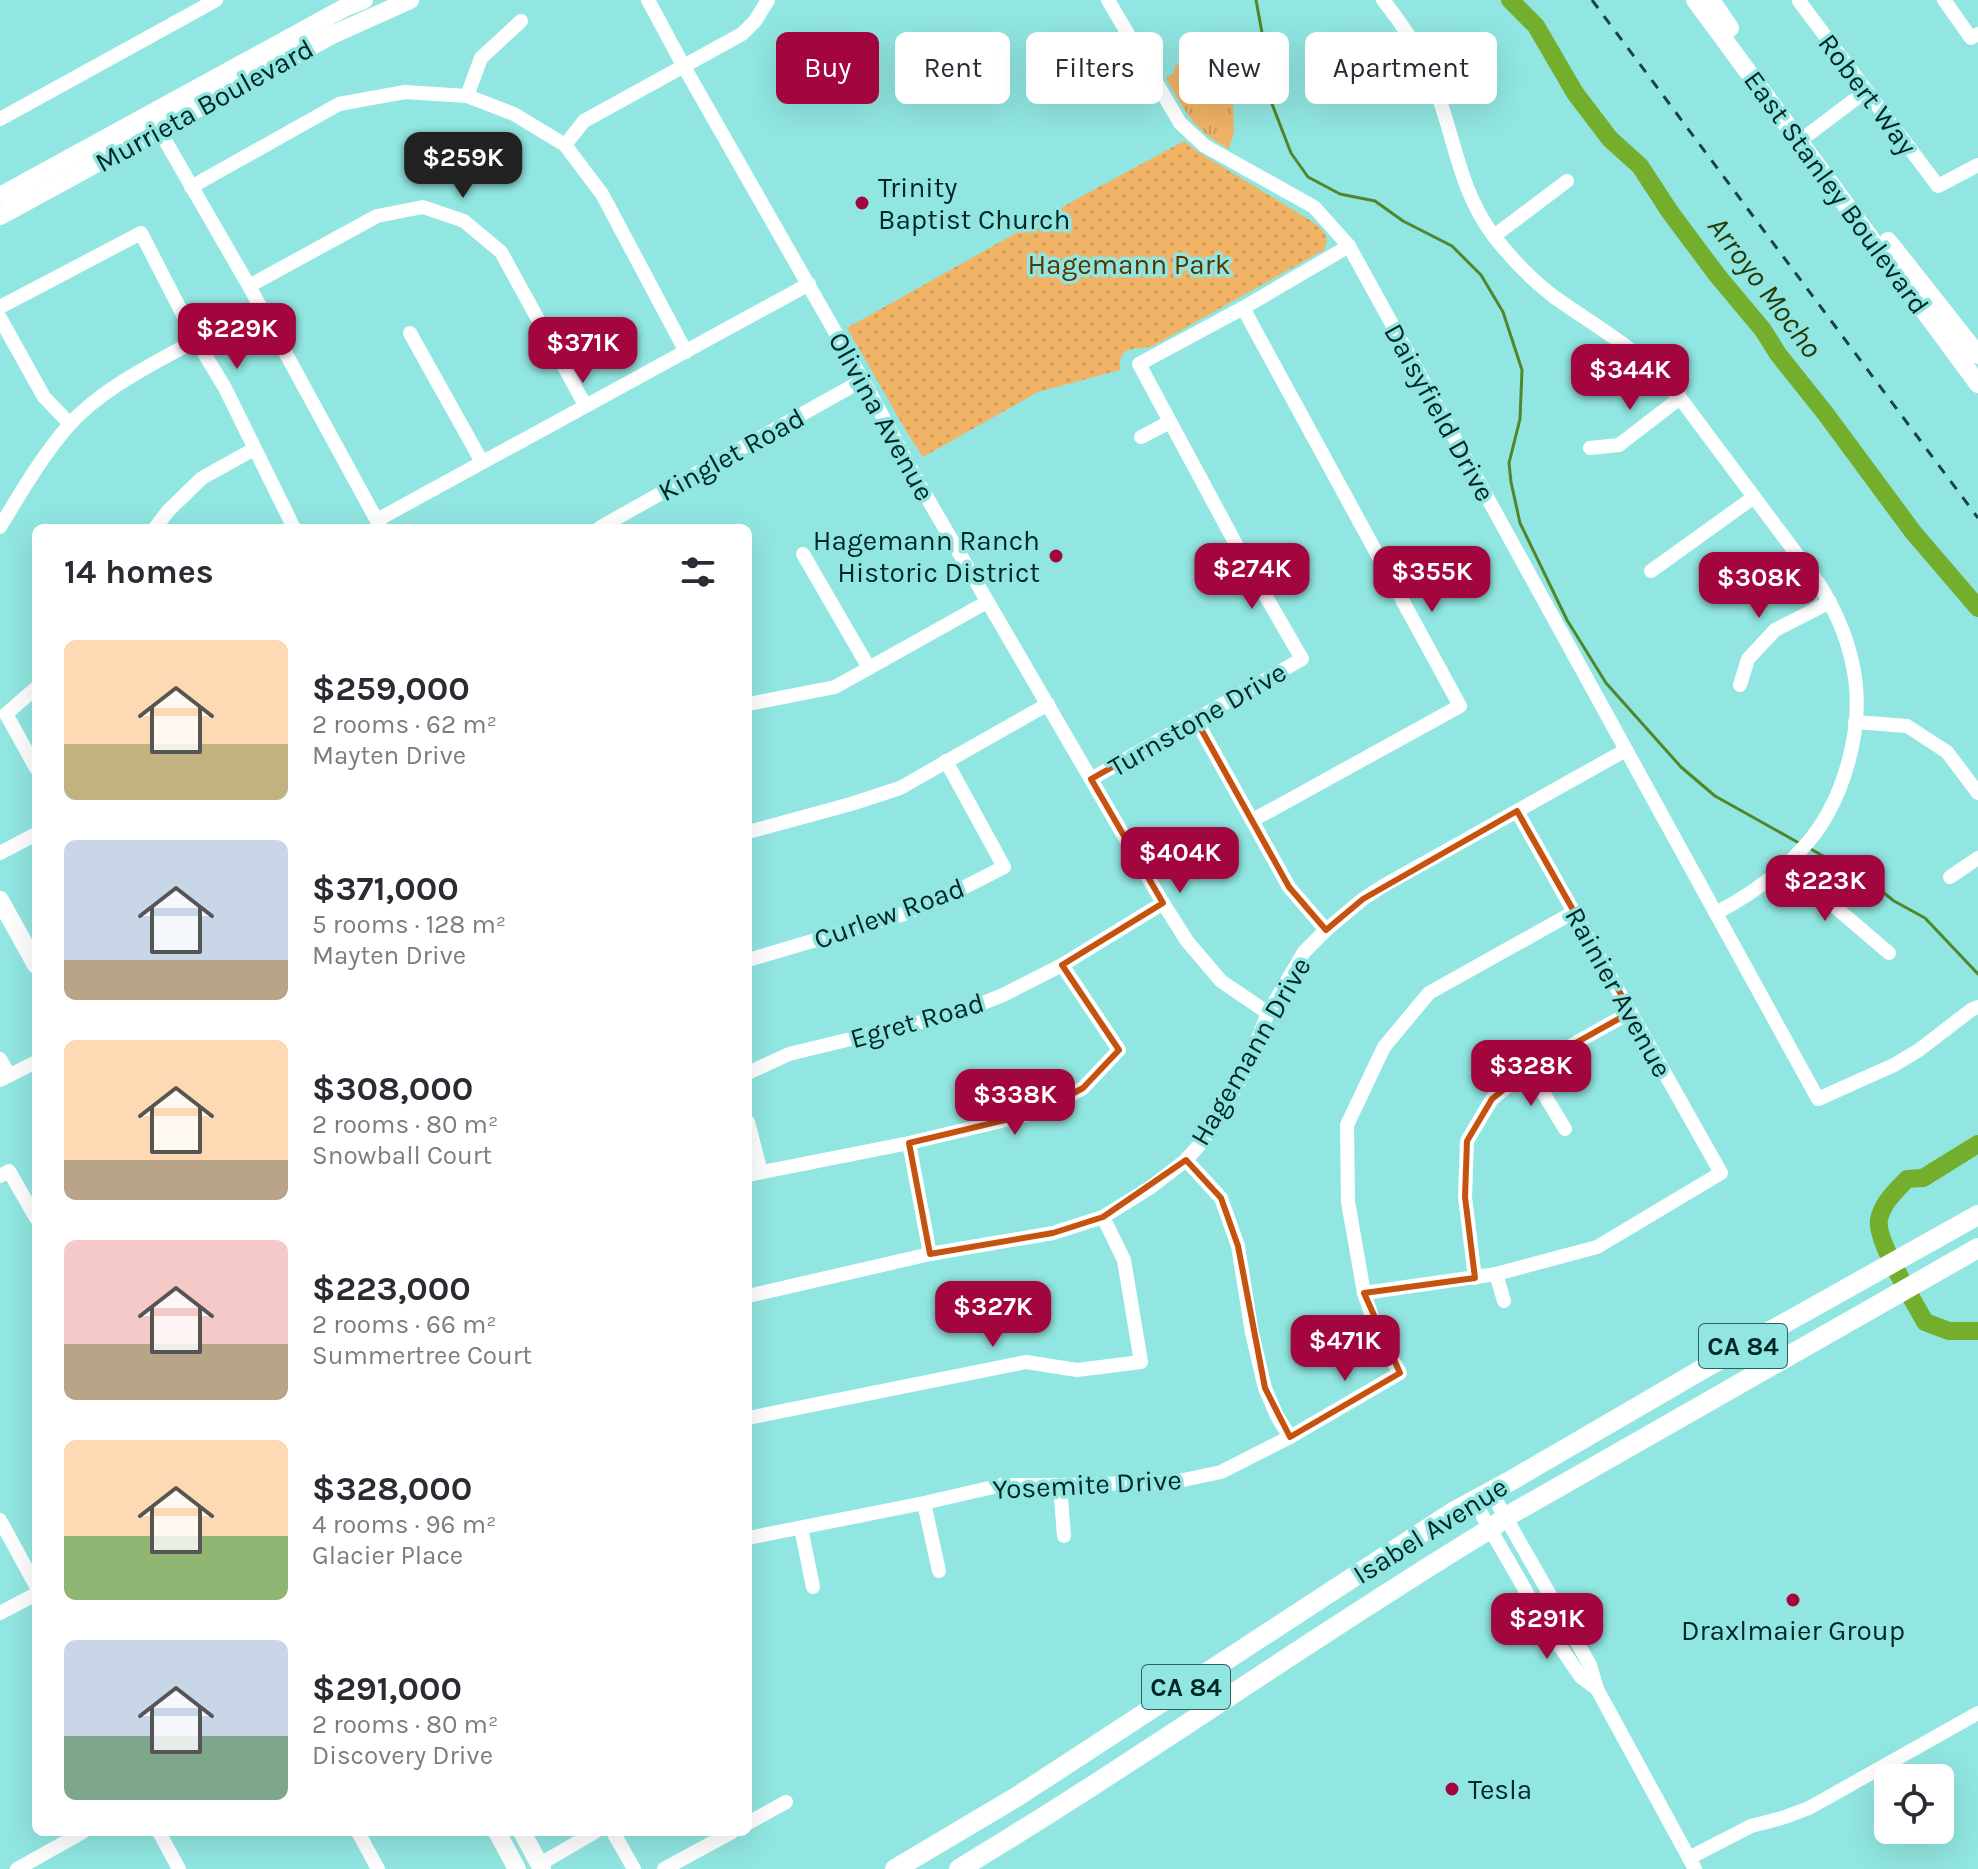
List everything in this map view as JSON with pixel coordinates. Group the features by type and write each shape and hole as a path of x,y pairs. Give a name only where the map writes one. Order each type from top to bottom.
{"highway":[{"name":"Isabel Avenue","path":"895,1869 1018,1796 1453,1512 1978,1215"},
{"name":"Isabel Avenue","path":"959,1869 1031,1826 1341,1622 1498,1523 1978,1248"}],"main road":[{"name":"Murrieta Boulevard","path":"0,196 344,8 364,0"},
{"name":"Murrieta Boulevard","path":"0,216 332,35 410,0"},
{"name":"East Stanley Boulevard","path":"1695,0 1978,384"},
{"name":"East Stanley Boulevard","path":"1711,0 1894,250 1978,355"},
{"path":"0,900 32,958"},
{"path":"499,1836 517,1869"},
{"path":"524,1836 541,1867"}],"street":[{"path":"0,119 216,0"},
{"name":"Olivina Avenue","path":"648,0 987,602 1163,903 1187,941 1221,981 1268,1013"},
{"path":"565,145 584,121 742,34 755,21 768,0"},
{"name":"Daisyfield Drive","path":"1108,0 1180,123 1205,146 1314,207 1349,246 1818,1099 1907,1058 1978,1007"},
{"path":"1383,0 1405,28 1432,79 1459,168 1481,217 1494,236 1528,274 1630,350 1680,398 1819,584 1844,633 1853,665 1855,722 1851,752 1834,802 1802,850 1756,890 1716,913"},
{"name":"Robert Way","path":"1800,0 1938,186 1978,165"},
{"path":"1944,0 1971,38 1978,34"},
{"path":"467,96 481,58 521,21"},
{"path":"1809,134 1866,91"},
{"path":"191,187 339,104 405,92 467,96 514,114 565,145 602,194 686,352"},
{"path":"150,113 379,524 482,462 809,284"},
{"path":"1494,236 1567,181"},
{"path":"249,286 377,216 423,207 450,216 464,221 501,252 585,405"},
{"path":"0,307 141,233 196,340 225,388 292,524"},
{"name":"Turnstone Drive","path":"1091,779 1302,659 1139,364 1349,246"},
{"path":"1243,308 1460,706 1253,820"},
{"path":"0,318 44,397 70,424"},
{"path":"410,333 482,462"},
{"path":"0,527 37,466 70,424 116,385 196,340"},
{"name":"Kinglet Road","path":"606,524 863,380"},
{"path":"1590,448 1619,445 1680,398"},
{"path":"1141,437 1170,422"},
{"path":"158,524 202,478 254,449"},
{"path":"1651,571 1754,497"},
{"path":"1210,564 1238,548"},
{"path":"803,554 869,668"},
{"path":"752,703 835,687 987,602"},
{"path":"1740,685 1748,659 1775,630 1830,602"},
{"path":"32,691 6,714 32,761"},
{"path":"752,831 900,788 1048,704"},
{"path":"1196,720 1289,887 1326,930"},
{"path":"1855,722 1907,726 1947,752 1978,793"},
{"name":"Hagemann Drive","path":"752,1295 930,1254 1053,1233 1103,1217 1151,1187 1186,1160 1202,1142 1244,1073 1268,1013 1304,952 1326,930 1383,886 1626,750"},
{"name":"Curlew Road","path":"752,959 904,914 1004,867 946,761"},
{"name":"Rainier Avenue","path":"1496,1274 1597,1247 1721,1173 1517,811"},
{"path":"0,853 32,836"},
{"path":"1950,877 1978,858"},
{"path":"1786,865 1889,953"},
{"name":"Egret Road","path":"752,1071 789,1054 958,1013 1003,995 1062,965 1163,903"},
{"name":"Yosemite Drive","path":"752,1537 1002,1485 1174,1482 1221,1472 1290,1437 1400,1373 1379,1337 1364,1293 1348,1202 1347,1125 1384,1047 1429,993 1574,912"},
{"path":"754,1173 909,1143 1039,1112 1083,1088 1119,1050 1062,965"},
{"path":"1475,1278 1465,1197 1467,1141 1492,1099 1529,1069 1631,1012"},
{"path":"0,1059 4,1078 32,1064"},
{"path":"1529,1069 1565,1129"},
{"path":"909,1143 930,1254"},
{"path":"1186,1160 1221,1198 1238,1246 1252,1333 1265,1388 1290,1437"},
{"path":"5,1173 32,1212"},
{"path":"752,1417 1026,1362 1077,1370 1141,1362 1124,1260 1103,1217"},
{"path":"1364,1293 1496,1274 1504,1301"},
{"path":"1060,1485 1064,1536"},
{"path":"1482,1496 1590,1665 1597,1689 1692,1864 1751,1826 1809,1808 1978,1713"},
{"path":"924,1503 939,1571"},
{"path":"0,1520 32,1579"},
{"path":"801,1528 813,1587"},
{"path":"0,1613 32,1596"},
{"path":"752,1821 786,1802"},
{"path":"17,1869 76,1836"},
{"path":"161,1836 179,1869"},
{"path":"360,1836 378,1869"},
{"path":"541,1867 589,1836"},
{"path":"615,1836 634,1869"},
{"path":"664,1869 725,1836"}],"highlighted area":[{"path":"1196,720 1289,887 1326,930 1363,899 1517,811 1631,1012 1529,1069 1492,1099 1467,1141 1465,1197 1475,1278 1364,1293 1400,1373 1290,1437 1265,1388 1238,1246 1221,1198 1186,1160 1103,1217 1053,1233 930,1254 909,1143 1039,1112 1083,1088 1119,1050 1062,965 1163,903 1091,779"}],"green space":[{"path":"1179,64 1179,101 1166,78 1174,73 1175,66"},
{"path":"1181,104 1233,104 1234,132 1229,149 1207,134"},
{"name":"Hagemann Park","path":"1184,141 1313,222 1326,238 1324,250 1153,346 1125,352 1120,361 1120,370 1038,392 923,457 847,328"}],"waterway":[{"name":"Arroyo Mocho","path":"1256,0 1267,60 1267,91 1291,153 1308,177 1340,194 1375,201 1403,221 1452,246 1481,275 1503,312 1522,370 1520,419 1509,463 1520,523 1567,620 1606,683 1681,767 1715,796 1799,843"},
{"name":"Arroyo Mocho","path":"1510,0 1536,26 1575,93 1610,139 1640,166 1670,212 1763,330 1913,532 1978,608"},
{"name":"Arroyo Mocho","path":"1809,848 1925,918 1978,974"},
{"name":"Arroyo Mocho","path":"1978,1144 1923,1178 1907,1179 1886,1203 1879,1220 1879,1229 1889,1256 1925,1322 1949,1331 1978,1331"}],"railway":[{"path":"1592,0 1978,518"}],"place":[{"name":"Trinity Baptist Church","path":"862,203"},
{"name":"Hagemann Ranch Historic District","path":"1056,556"},
{"name":"Draxlmaier Group","path":"1793,1600"},
{"name":"Tesla","path":"1452,1789"}]}
